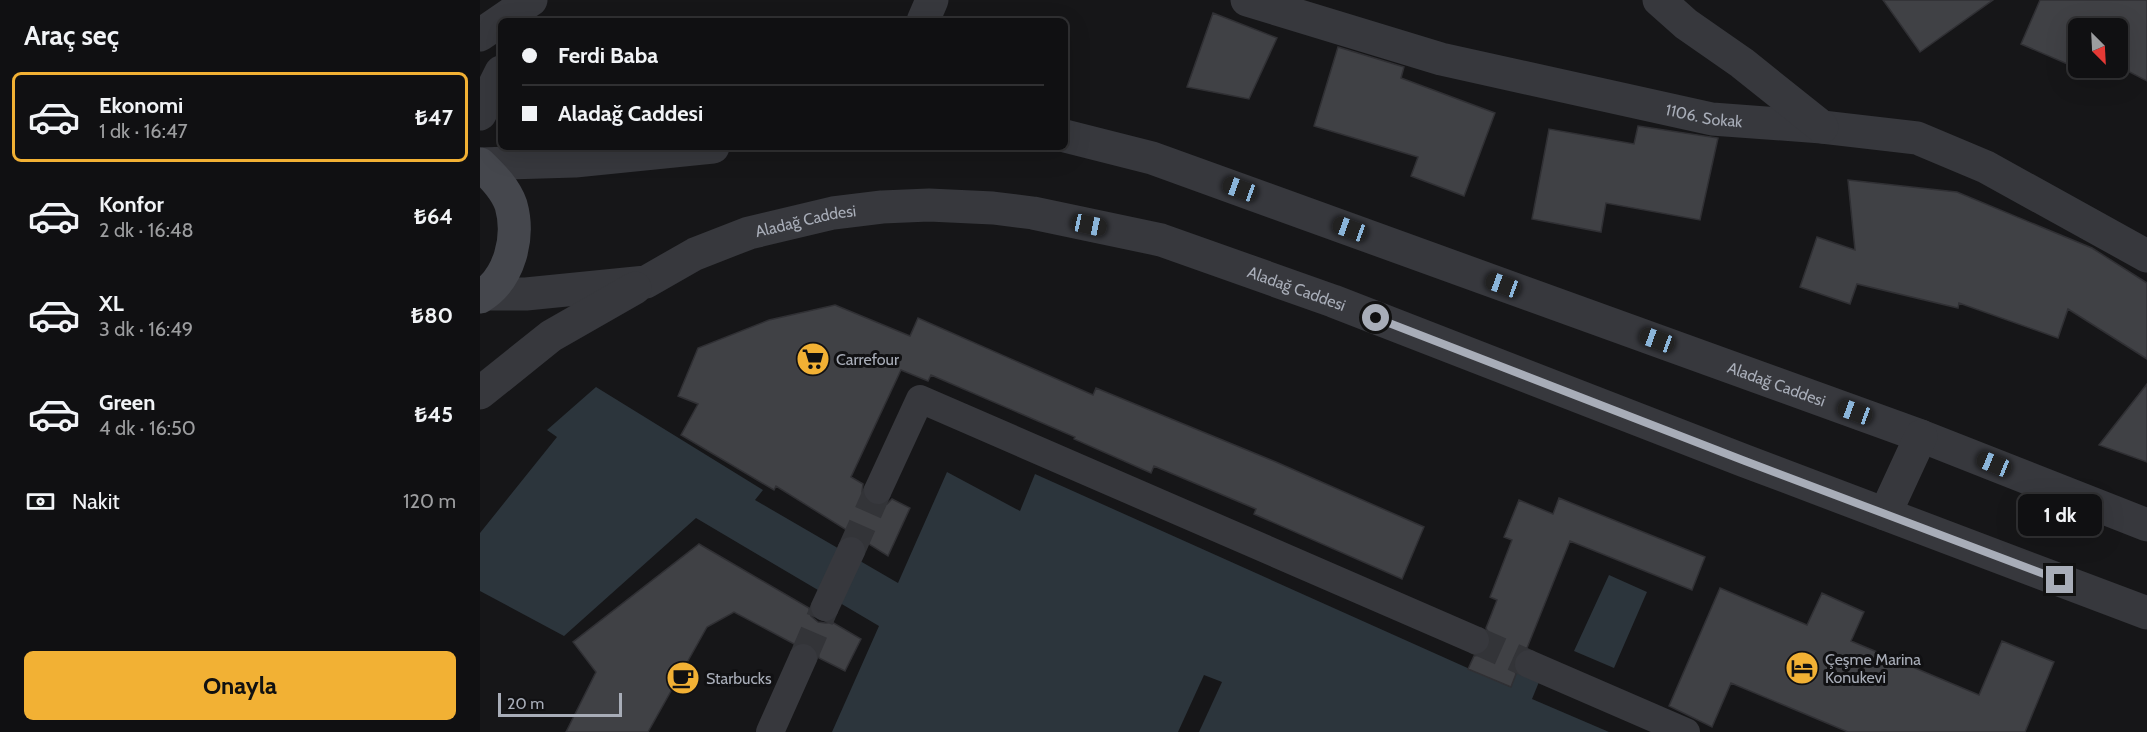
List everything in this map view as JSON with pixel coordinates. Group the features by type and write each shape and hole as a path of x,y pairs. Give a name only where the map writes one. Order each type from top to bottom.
{"main road":[{"path":"480,164 498,182 510,203 515,228 512,253 502,275 482,296"}],"street":[{"path":"505,18 531,0"},
{"path":"527,18 538,0"},
{"path":"923,18 932,0"},
{"name":"1106. Sokak","path":"1247,0 1441,59 1712,118 1917,138 1986,167 2147,256"},
{"path":"1659,0 1686,24 1742,63 1822,127"},
{"path":"480,35 498,23"},
{"path":"480,114 498,78"},
{"name":"Aladağ Caddesi","path":"1068,137 1152,158 1921,436 2147,525"},
{"path":"480,164 575,161 683,150"},
{"name":"Aladağ Caddesi","path":"482,296 646,282 695,254 749,233 833,213 882,207 929,205 993,208 1033,213 1161,240 1333,301 2147,613"},
{"path":"480,393 552,336 646,282"},
{"path":"878,490 920,399 1475,640"},
{"path":"1886,514 1921,436"},
{"path":"825,607 851,551"},
{"path":"770,732 803,658"},
{"path":"1529,664 1686,732"}],"shaded area":[{"path":"596,387 763,490 755,500 898,583 947,472 1020,511 1035,474 1510,687 1519,668 1541,677 1532,699 1609,732 832,732 879,626 696,518 564,636 480,591 480,533 557,437 547,430"},
{"path":"1609,575 1647,592 1614,668 1574,651"}],"pier":[{"path":"1204,675 1222,682 1199,732 1178,732"}],"building":[{"path":"1883,0 1993,0 1920,52"},
{"path":"2040,0 2147,0 2147,81 2128,71 2128,18 2068,18 2068,64 2021,44"},
{"path":"1213,13 1277,38 1249,99 1187,87"},
{"path":"1338,47 1404,67 1401,78 1495,113 1464,196 1411,176 1418,157 1314,126"},
{"path":"1638,126 1718,138 1700,220 1606,203 1601,232 1532,219 1549,129 1634,144"},
{"path":"1848,180 1957,192 2092,248 2147,283 2147,359 2068,309 2058,338 1959,303 1958,308 1857,284 1850,304 1800,287 1817,237 1855,250"},
{"path":"835,305 910,336 918,318 1093,395 1096,388 1276,462 1424,527 1402,579 1254,514 1256,509 1154,466 1151,473 1074,439 1075,437 931,375 928,381 901,370 851,477 863,484 862,492 865,500 871,505 887,504 892,499 910,508 888,556 776,486 774,490 681,435 698,404 678,396 698,348 769,320"},
{"path":"2147,384 2147,462 2099,445"},
{"path":"1559,498 1705,557 1692,590 1570,541 1527,648 1519,651 1514,658 1513,666 1516,674 1511,687 1468,669 1474,656 1484,654 1490,646 1491,638 1486,628 1497,600 1490,597 1512,540 1504,537 1519,500 1553,514"},
{"path":"699,544 809,608 811,616 818,622 832,622 861,639 845,671 819,658 817,649 810,643 794,644 734,612 707,627 648,732 566,732 596,672 573,642"},
{"path":"1720,588 1807,625 1822,593 1864,612 1851,641 1979,695 2002,641 2054,662 2025,732 1848,732 1731,683 1712,727 1669,706"}],"tunnel":[{"path":"851,551 878,490"},
{"path":"803,658 825,607"},
{"path":"1475,640 1529,664"}],"place":[{"name":"Carrefour","path":"813,359"},
{"name":"Çeşme Marina Konukevi","path":"1802,668"},
{"name":"Starbucks","path":"683,678"}],"route":[{"path":"1376,318 2060,580"}]}
